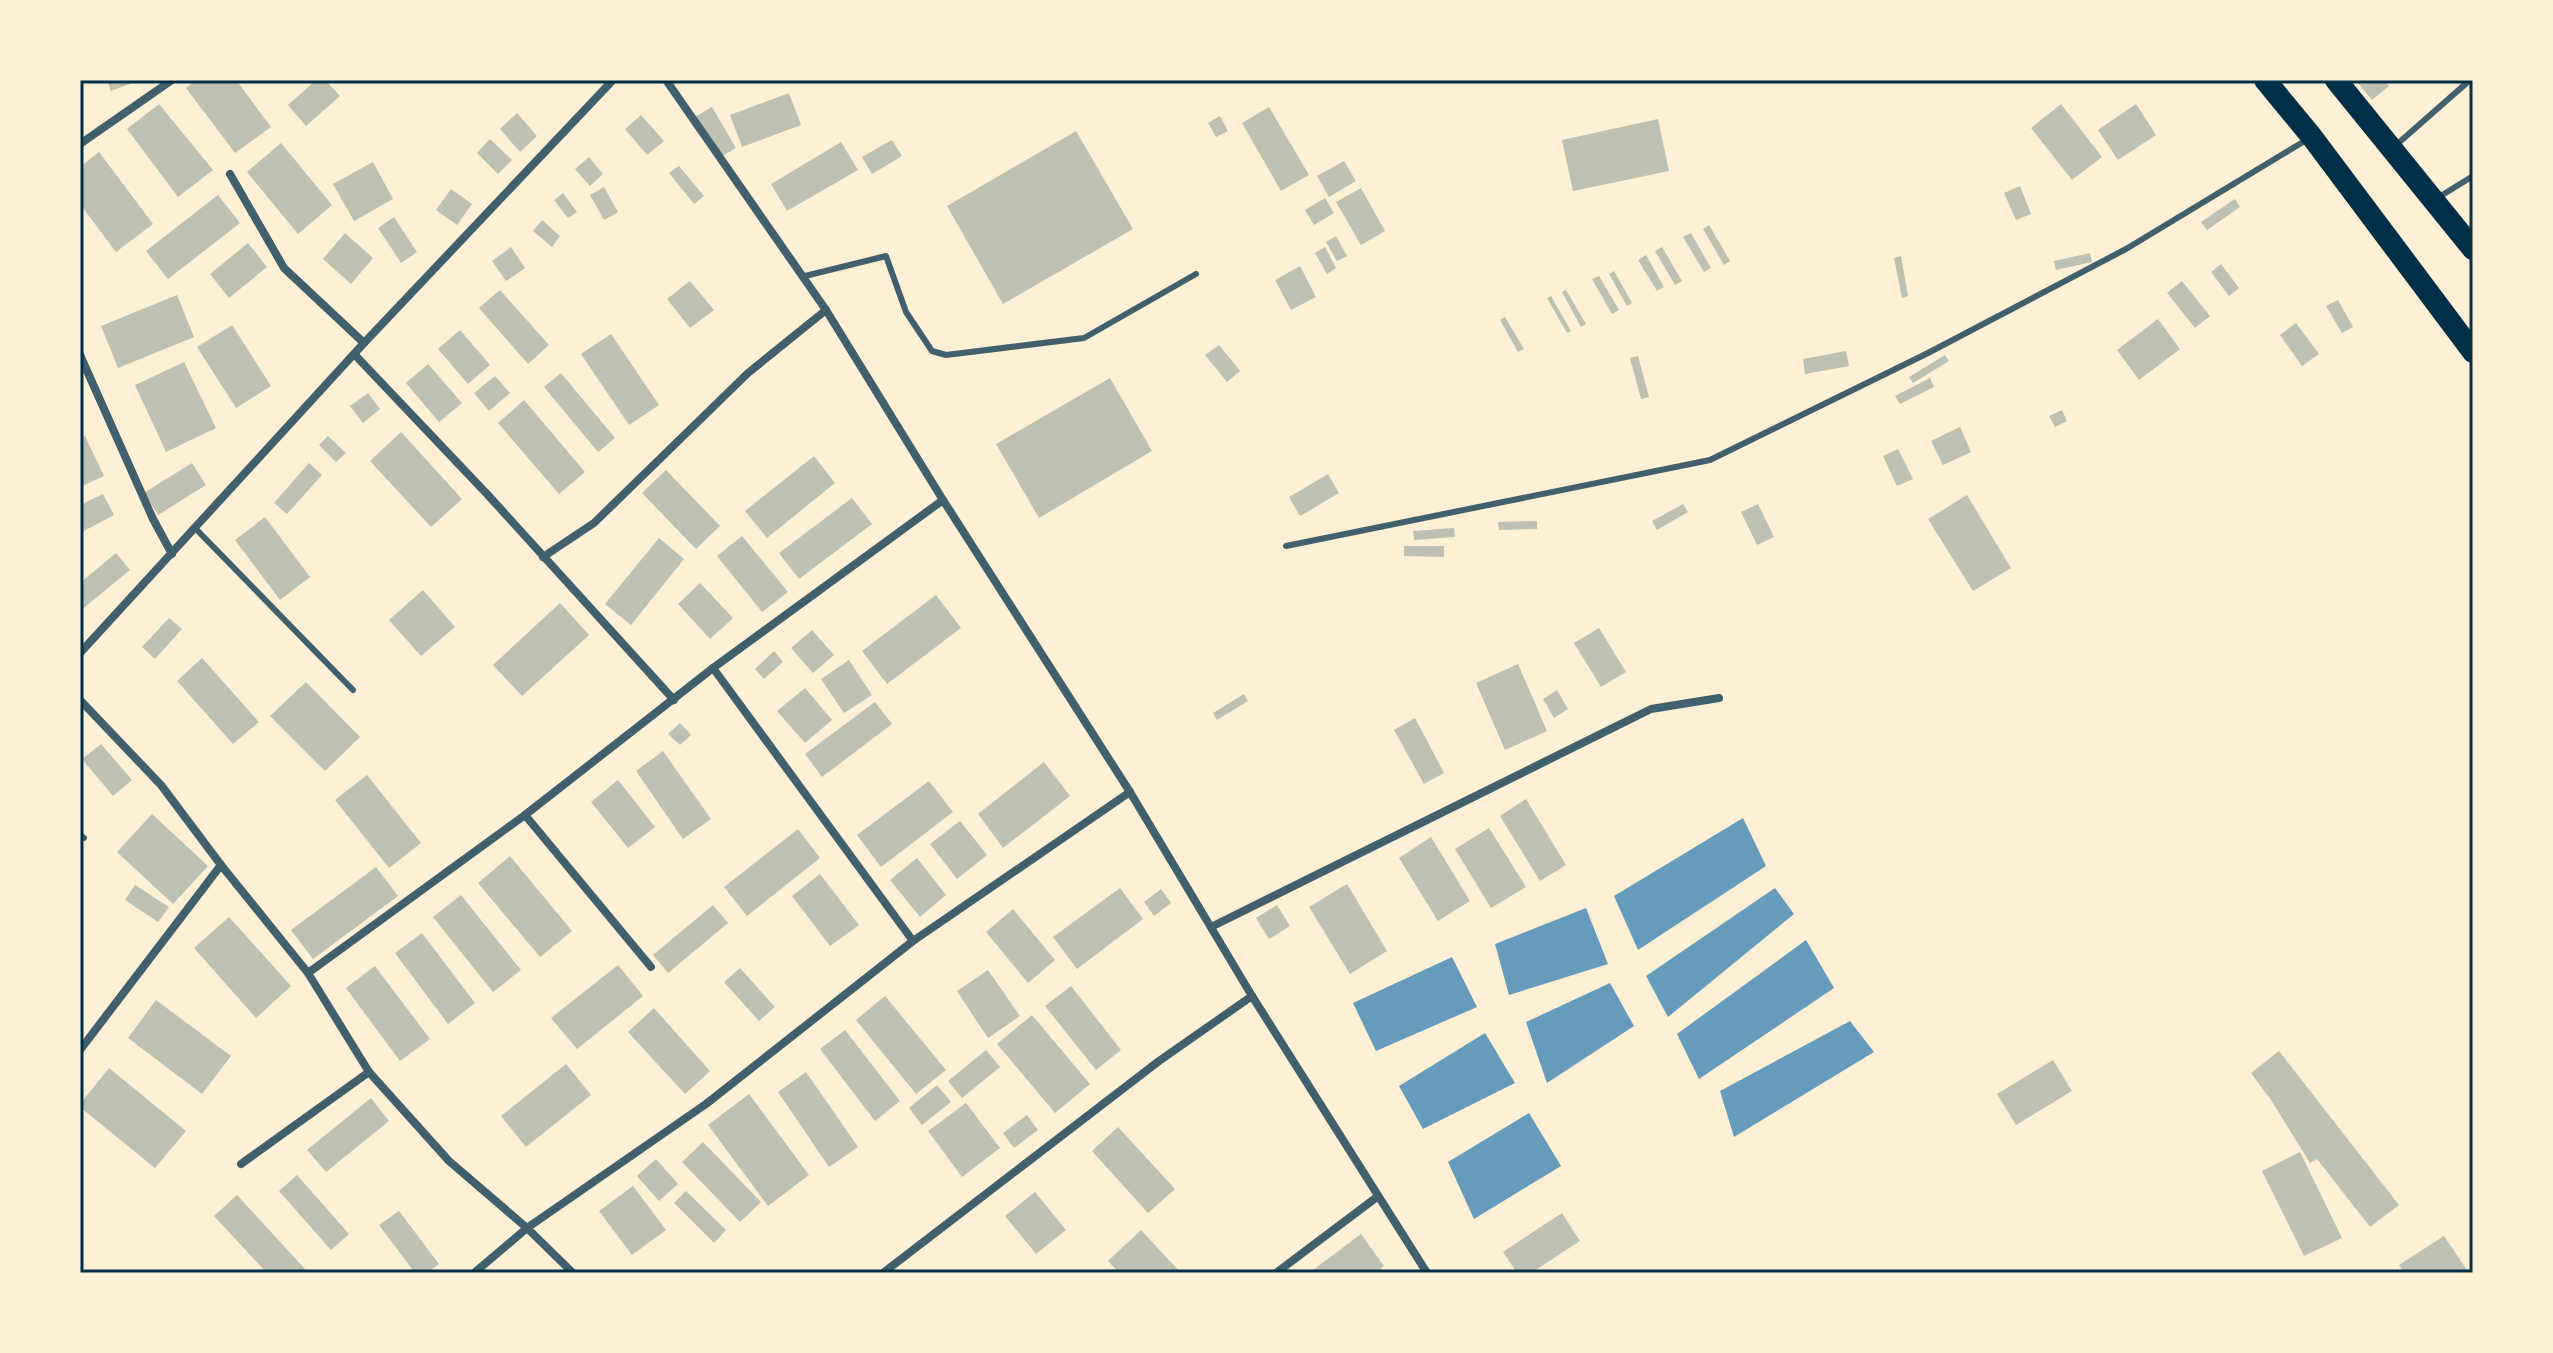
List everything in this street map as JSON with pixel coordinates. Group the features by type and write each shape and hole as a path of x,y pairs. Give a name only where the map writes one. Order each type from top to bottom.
{"highway":[{"path":"2265,80 2312,137 2473,352"},
{"path":"2336,80 2473,249"}],"street":[{"path":"80,144 172,80"},
{"path":"80,653 364,343 613,80"},
{"path":"666,80 805,276 943,500 1130,792 1252,996 1427,1273"},
{"path":"230,174 284,268 364,343"},
{"path":"543,557 594,523 748,373 826,310"},
{"path":"80,355 153,519 172,554"},
{"path":"355,355 674,700"},
{"path":"308,973 525,815 713,668 943,500"},
{"path":"713,668 913,941"},
{"path":"1211,927 1651,709 1719,698"},
{"path":"80,700 161,785 308,973 369,1072 449,1161 527,1228 573,1273"},
{"path":"474,1273 527,1228 706,1104 913,941 1130,792"},
{"path":"525,815 651,967"},
{"path":"80,1050 221,865"},
{"path":"883,1273 1159,1061 1252,996"},
{"path":"241,1164 369,1072"},
{"path":"1276,1273 1377,1197"}],"lane":[{"path":"2392,148 2470,80"},
{"path":"1286,546 1710,460 1928,353 2126,249 2312,137"},
{"path":"2433,201 2473,176"},
{"path":"805,276 886,256 906,312 932,351 946,355 1084,338 1196,274"},
{"path":"195,528 353,690"}],"water":[{"path":"1743,818 1766,866 1638,950 1614,896"},
{"path":"1775,888 1794,914 1668,1017 1646,976"},
{"path":"1586,908 1608,964 1509,995 1495,944"},
{"path":"1806,940 1834,988 1699,1079 1677,1034"},
{"path":"1452,957 1477,1007 1376,1051 1353,1003"},
{"path":"1610,983 1634,1026 1547,1083 1526,1022"},
{"path":"1850,1021 1874,1052 1734,1137 1720,1091"},
{"path":"1485,1033 1515,1083 1423,1129 1399,1086"},
{"path":"1529,1113 1561,1166 1474,1219 1448,1162"}],"building":[{"path":"107,80 140,80 111,91"},
{"path":"196,80 236,80 271,127 235,153 186,88"},
{"path":"316,80 325,80 340,96 306,126 288,105"},
{"path":"2384,80 2389,86 2372,100 2357,82"},
{"path":"789,93 801,125 742,147 730,115"},
{"path":"159,104 213,170 178,197 127,129"},
{"path":"2061,104 2102,157 2072,180 2031,128"},
{"path":"2136,104 2156,135 2118,160 2098,130"},
{"path":"712,107 736,148 717,159 693,118"},
{"path":"1269,107 1309,175 1281,191 1242,123"},
{"path":"517,113 537,136 520,152 500,129"},
{"path":"641,115 664,141 647,155 625,129"},
{"path":"1220,116 1228,131 1216,137 1208,123"},
{"path":"1658,119 1669,171 1573,191 1562,140"},
{"path":"1076,131 1133,229 1003,304 947,206"},
{"path":"490,139 512,160 498,174 477,153"},
{"path":"892,140 902,156 872,174 862,157"},
{"path":"841,142 858,170 787,211 771,184"},
{"path":"281,143 332,205 298,234 247,172"},
{"path":"99,152 153,224 116,252 80,204 80,167"},
{"path":"589,157 603,174 590,186 575,169"},
{"path":"1344,161 1356,181 1329,197 1317,176"},
{"path":"373,162 393,199 354,221 333,184"},
{"path":"679,166 704,196 694,204 669,173"},
{"path":"2020,186 2031,214 2016,220 2004,193"},
{"path":"604,187 618,212 604,220 590,195"},
{"path":"1361,188 1385,231 1361,245 1336,202"},
{"path":"451,189 472,204 457,225 436,210"},
{"path":"563,193 577,212 568,218 554,200"},
{"path":"218,195 240,223 168,279 146,251"},
{"path":"1325,198 1334,213 1314,225 1305,210"},
{"path":"2235,199 2240,207 2207,230 2201,222"},
{"path":"394,217 417,252 401,263 378,228"},
{"path":"542,220 560,236 552,247 533,231"},
{"path":"1709,225 1730,261 1724,265 1703,229"},
{"path":"345,233 373,258 351,284 323,259"},
{"path":"1691,233 1711,268 1704,272 1683,237"},
{"path":"1336,236 1347,256 1337,261 1326,242"},
{"path":"248,243 267,267 229,298 210,274"},
{"path":"511,247 525,268 506,281 492,261"},
{"path":"1325,247 1336,268 1327,274 1315,253"},
{"path":"1662,247 1682,281 1675,285 1655,251"},
{"path":"2090,253 2092,262 2056,270 2054,261"},
{"path":"1646,255 1664,287 1657,291 1638,260"},
{"path":"1901,256 1908,296 1902,298 1894,258"},
{"path":"2221,264 2239,288 2229,296 2211,272"},
{"path":"1300,266 1316,297 1291,310 1275,280"},
{"path":"1614,271 1632,303 1627,306 1609,274"},
{"path":"1599,276 1619,310 1612,314 1592,279"},
{"path":"690,281 714,310 690,328 667,299"},
{"path":"2182,281 2210,316 2195,328 2167,293"},
{"path":"500,290 549,345 528,364 479,308"},
{"path":"1566,290 1586,324 1581,327 1562,292"},
{"path":"177,295 194,337 118,368 101,326"},
{"path":"1551,296 1571,331 1567,333 1547,298"},
{"path":"2338,300 2353,327 2342,333 2326,306"},
{"path":"1505,317 1524,349 1518,352 1500,320"},
{"path":"2158,319 2180,349 2139,380 2117,350"},
{"path":"2296,323 2319,354 2302,366 2280,335"},
{"path":"232,325 271,386 236,408 197,347"},
{"path":"460,330 490,365 468,384 438,349"},
{"path":"611,334 659,405 629,425 581,354"},
{"path":"1219,345 1240,371 1227,382 1205,355"},
{"path":"1846,351 1849,366 1805,374 1803,359"},
{"path":"1945,355 1949,361 1913,383 1909,377"},
{"path":"1638,356 1649,397 1641,399 1630,358"},
{"path":"184,362 216,428 166,452 135,385"},
{"path":"428,364 462,403 439,422 406,383"},
{"path":"561,373 615,438 598,452 544,387"},
{"path":"495,376 510,393 489,411 474,393"},
{"path":"1110,378 1152,451 1039,518 996,444"},
{"path":"1930,378 1934,387 1900,404 1895,396"},
{"path":"368,393 380,409 363,423 350,406"},
{"path":"524,400 585,472 559,494 498,423"},
{"path":"2062,410 2067,421 2055,427 2049,416"},
{"path":"1960,427 1971,452 1943,465 1931,441"},
{"path":"401,432 462,499 431,527 370,461"},
{"path":"85,436 104,476 80,487 80,438"},
{"path":"328,436 346,453 336,462 319,445"},
{"path":"1898,449 1913,479 1897,486 1883,456"},
{"path":"814,456 835,483 767,538 745,511"},
{"path":"192,463 206,485 158,515 144,493"},
{"path":"309,463 322,475 287,514 274,503"},
{"path":"666,470 720,526 696,549 642,493"},
{"path":"1328,474 1339,493 1300,516 1289,497"},
{"path":"103,494 114,515 80,533 80,505"},
{"path":"1967,495 2011,568 1973,591 1928,519"},
{"path":"852,498 872,524 799,579 779,553"},
{"path":"1683,504 1688,512 1657,530 1652,521"},
{"path":"1758,504 1774,537 1757,545 1741,512"},
{"path":"265,517 310,577 280,600 235,540"},
{"path":"1537,521 1537,529 1499,530 1498,522"},
{"path":"1454,528 1455,537 1414,540 1413,531"},
{"path":"742,536 788,592 762,612 717,556"},
{"path":"659,538 684,559 631,625 605,604"},
{"path":"1404,546 1444,546 1444,557 1404,556"},
{"path":"116,553 130,570 80,611 80,583"},
{"path":"700,583 733,618 710,639 678,604"},
{"path":"423,590 455,627 421,656 389,620"},
{"path":"936,595 961,628 887,684 862,651"},
{"path":"560,603 589,635 522,696 493,665"},
{"path":"169,618 182,629 155,659 142,647"},
{"path":"1599,628 1626,672 1601,687 1574,643"},
{"path":"812,630 834,655 813,673 791,648"},
{"path":"774,651 783,662 764,679 755,669"},
{"path":"202,658 259,722 233,744 177,681"},
{"path":"849,660 872,695 844,713 821,679"},
{"path":"1518,664 1547,731 1505,750 1476,683"},
{"path":"306,682 360,737 325,771 270,716"},
{"path":"805,688 832,720 805,743 777,711"},
{"path":"1557,690 1568,709 1554,718 1543,699"},
{"path":"1244,694 1248,701 1217,720 1213,713"},
{"path":"875,702 892,724 822,777 805,754"},
{"path":"1415,718 1444,773 1424,784 1394,730"},
{"path":"680,723 691,735 680,745 668,734"},
{"path":"101,744 132,780 113,796 82,759"},
{"path":"663,751 711,819 683,839 636,771"},
{"path":"1044,762 1070,796 1003,848 978,814"},
{"path":"367,775 421,843 389,868 335,800"},
{"path":"618,780 655,827 628,848 591,802"},
{"path":"929,781 953,812 881,867 857,835"},
{"path":"1526,799 1566,865 1540,881 1500,816"},
{"path":"152,814 208,866 173,904 117,852"},
{"path":"960,821 987,855 957,879 930,844"},
{"path":"1489,828 1526,887 1491,908 1455,849"},
{"path":"798,829 820,858 747,916 724,887"},
{"path":"1431,837 1470,901 1438,921 1399,858"},
{"path":"510,856 572,931 540,957 478,883"},
{"path":"917,858 946,895 920,917 890,880"},
{"path":"376,867 398,896 313,959 291,930"},
{"path":"820,874 859,925 830,946 792,896"},
{"path":"1347,884 1387,951 1350,974 1309,907"},
{"path":"135,885 169,907 158,922 125,900"},
{"path":"1120,888 1143,919 1077,969 1053,937"},
{"path":"1161,889 1171,903 1154,916 1144,902"},
{"path":"461,895 521,970 493,992 433,917"},
{"path":"713,905 728,923 668,973 653,955"},
{"path":"1277,905 1290,926 1269,939 1256,918"},
{"path":"1013,909 1055,960 1028,983 986,932"},
{"path":"229,917 291,986 256,1018 194,948"},
{"path":"422,933 475,1003 448,1024 395,953"},
{"path":"618,965 643,996 577,1049 551,1018"},
{"path":"375,966 430,1039 400,1061 346,988"},
{"path":"740,968 775,1007 759,1021 724,982"},
{"path":"988,970 1020,1016 988,1038 957,991"},
{"path":"1071,986 1121,1050 1096,1070 1045,1006"},
{"path":"885,996 946,1070 916,1094 856,1020"},
{"path":"156,1000 231,1056 202,1094 128,1038"},
{"path":"654,1008 710,1071 685,1094 628,1032"},
{"path":"1032,1015 1090,1084 1055,1113 997,1044"},
{"path":"845,1030 900,1101 875,1121 820,1049"},
{"path":"986,1050 1000,1067 962,1098 948,1081"},
{"path":"2279,1051 2399,1205 2370,1227 2317,1159 2310,1163 2251,1073"},
{"path":"2053,1060 2072,1091 2016,1125 1997,1094"},
{"path":"566,1064 591,1095 526,1147 501,1116"},
{"path":"109,1068 186,1131 155,1168 80,1107"},
{"path":"806,1072 858,1147 829,1167 778,1092"},
{"path":"937,1085 951,1102 922,1125 909,1108"},
{"path":"749,1094 809,1175 768,1206 708,1125"},
{"path":"371,1098 389,1121 326,1172 307,1150"},
{"path":"966,1103 1000,1148 962,1177 928,1131"},
{"path":"1027,1115 1038,1130 1014,1148 1003,1133"},
{"path":"1118,1127 1175,1189 1148,1213 1092,1151"},
{"path":"703,1142 761,1202 740,1222 682,1162"},
{"path":"2300,1152 2342,1238 2304,1256 2262,1171"},
{"path":"656,1159 678,1184 659,1201 637,1176"},
{"path":"297,1175 349,1234 331,1250 279,1191"},
{"path":"633,1186 666,1230 632,1255 599,1211"},
{"path":"686,1191 726,1230 714,1243 674,1203"},
{"path":"1035,1192 1066,1230 1036,1254 1005,1216"},
{"path":"237,1195 305,1269 301,1273 267,1273 214,1216"},
{"path":"399,1211 439,1264 427,1273 415,1273 379,1225"},
{"path":"1562,1213 1580,1241 1531,1273 1517,1273 1503,1252"},
{"path":"1141,1230 1181,1273 1119,1273 1108,1261"},
{"path":"1361,1234 1384,1266 1375,1273 1309,1273"},
{"path":"2444,1236 2469,1273 2404,1273 2399,1265"}]}
